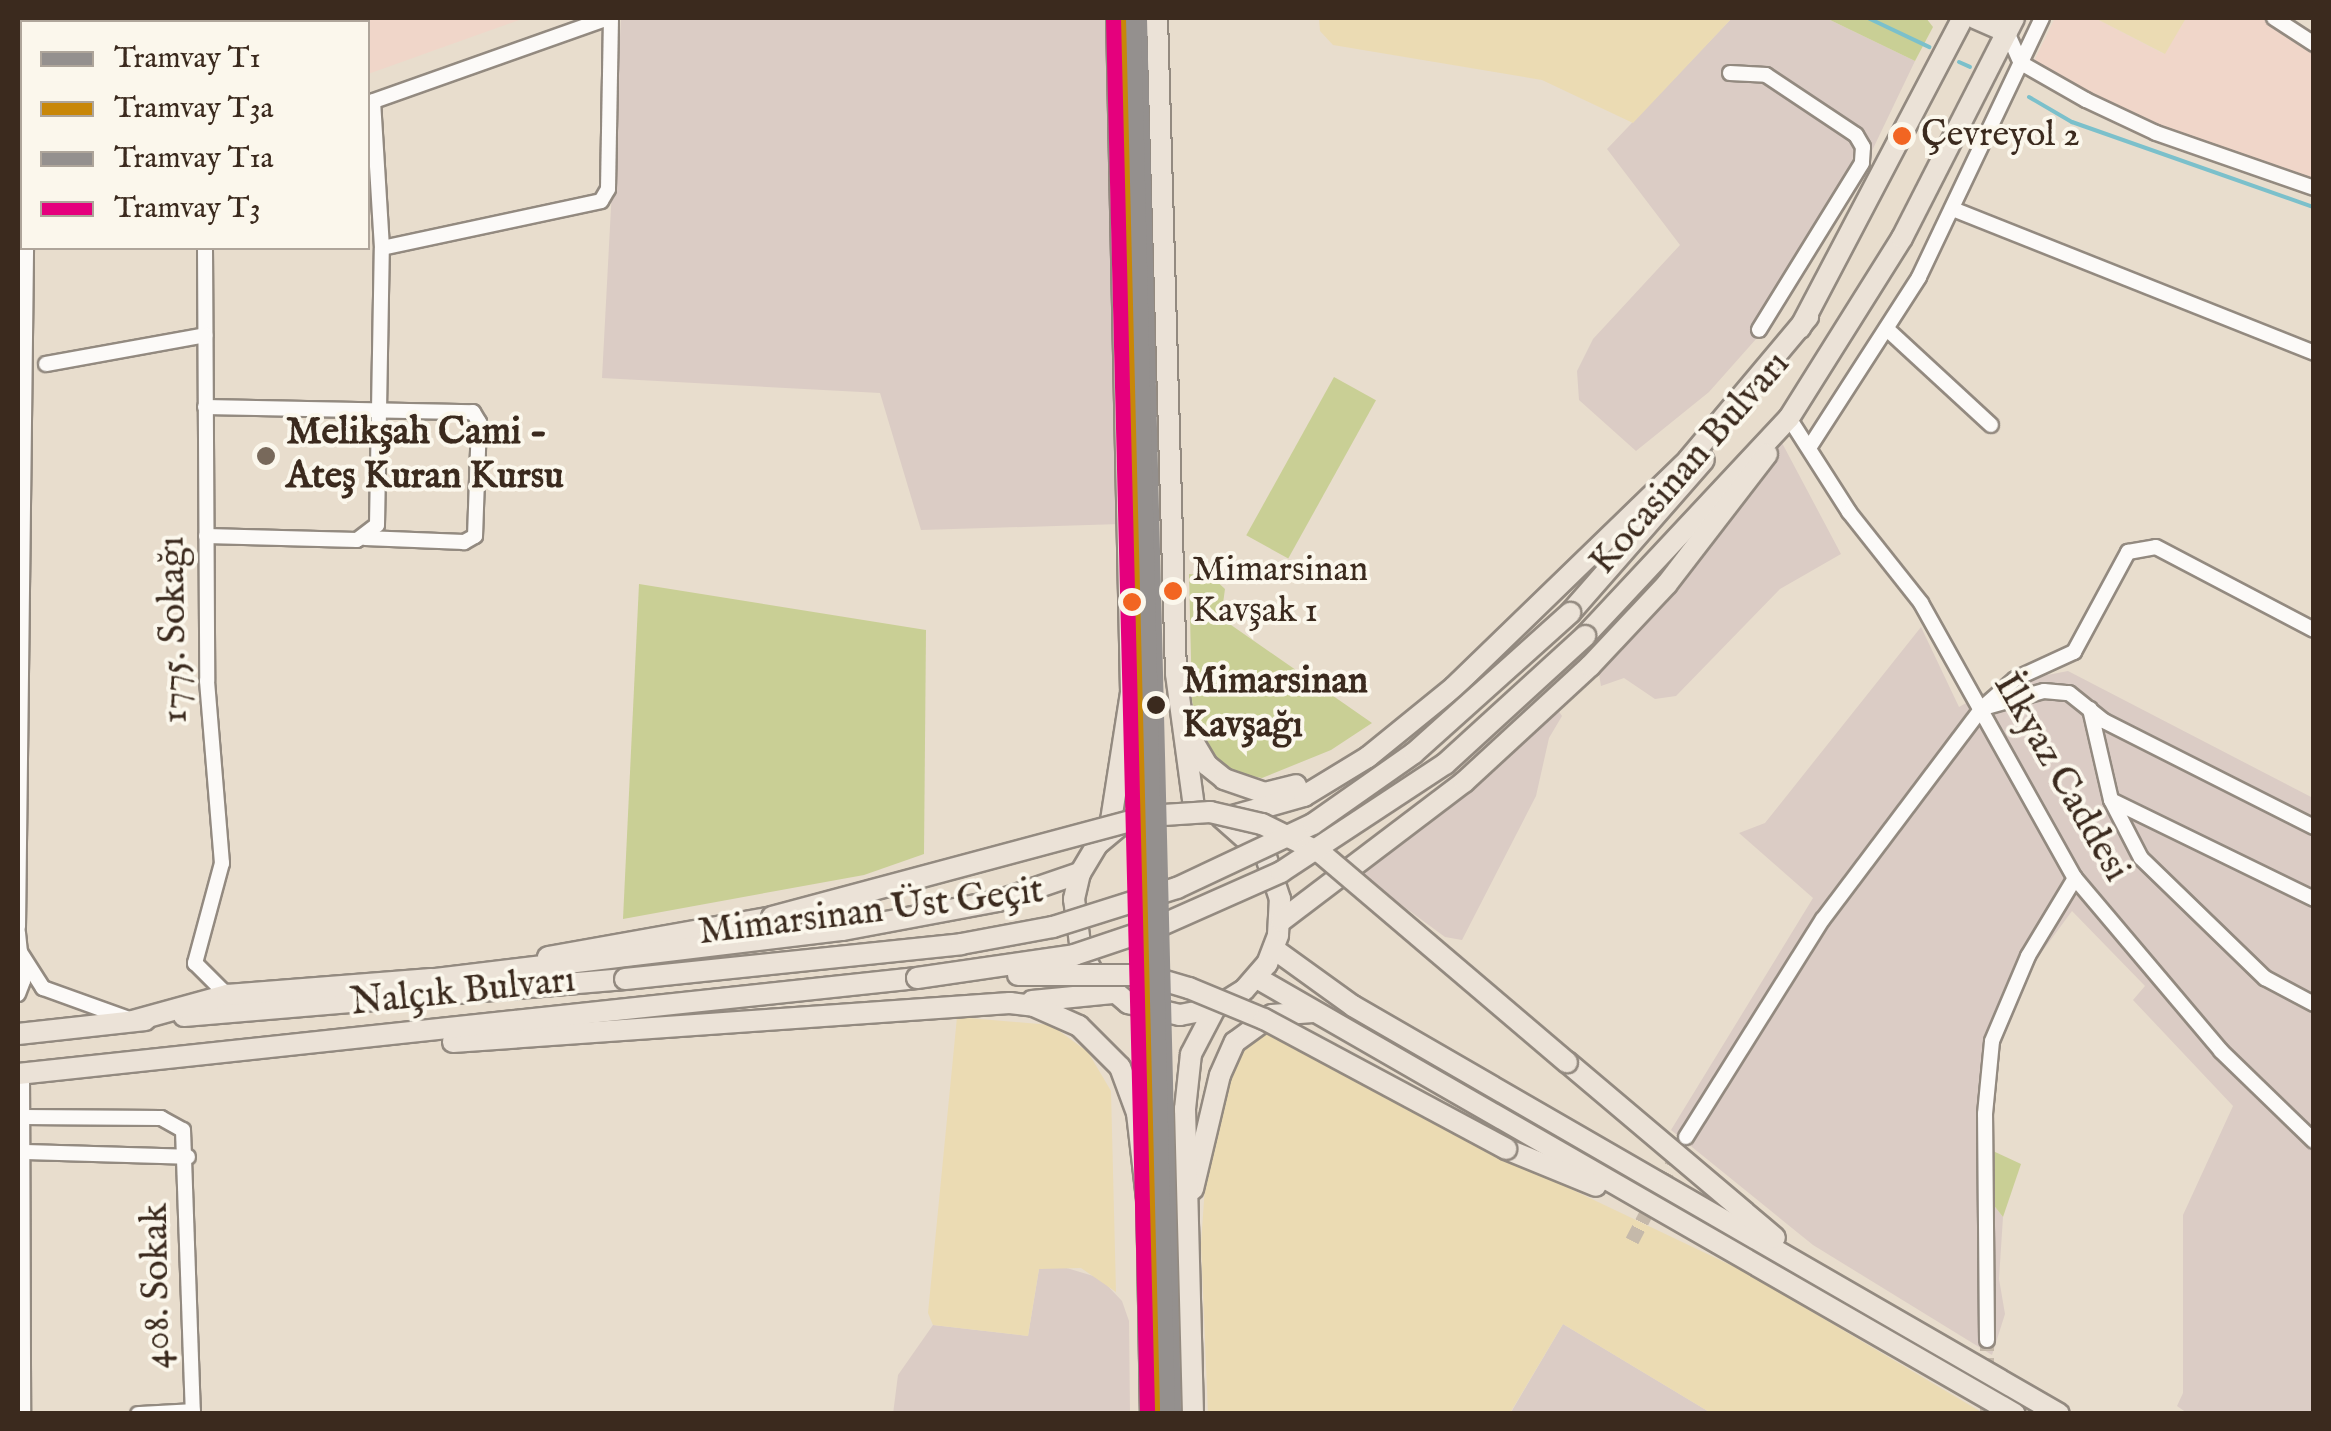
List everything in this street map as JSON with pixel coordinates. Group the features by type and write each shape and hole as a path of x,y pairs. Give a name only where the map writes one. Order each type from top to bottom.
{"highway":[{"path":"1109,833 1131,674 1117,18"},
{"path":"1157,18 1178,710 1194,808"},
{"name":"Kocasinan Bulvarı","path":"1808,317 1963,18"},
{"path":"1974,18 2011,25"},
{"name":"Kocasinan Bulvarı","path":"1585,636 1789,418 1902,238 2011,25"},
{"path":"1216,814 1266,857 1281,921 1274,949 1257,978 1215,1008 1180,1015 1144,1010 1113,993 1081,951 1074,899 1080,873 1109,833 1150,810 1194,808 1247,816 1304,796 1368,756 1554,595 1688,460 1808,317"},
{"name":"Mimarsinan Üst Geçit","path":"626,979 961,944 1053,926 1177,888 1313,824 1414,753 1570,613 1699,468 1808,317"},
{"path":"1281,921 1464,782 1590,666 1746,488 1789,418"},
{"name":"Mimarsinan Üst Geçit","path":"916,978 1074,956 1157,927 1281,872 1445,764 1585,636"},
{"path":"1178,710 1206,765 1250,790 1285,790 1368,756"},
{"path":"419,981 772,917 1148,816 1210,812 1262,824 1322,854 1815,1271"},
{"path":"132,1021 227,995 419,981 826,933 998,902 1080,873"},
{"path":"1274,949 1354,1006 2059,1414"},
{"path":"916,978 1092,972 1144,976 1188,988 1264,1019 1506,1149 1666,1215"},
{"name":"Nalçık Bulvarı","path":"20,1074 916,978"},
{"path":"1257,978 2015,1414"},
{"name":"Nalçık Bulvarı","path":"18,1034 626,979"},
{"path":"381,1038 604,1035 1113,993"},
{"path":"1010,1002 1065,1018 1112,1056 1137,1113 1147,1200"},
{"path":"1192,1414 1188,1067 1215,1008"},
{"path":"1144,1010 1151,1414"},
{"path":"1188,1210 1220,1076 1236,1042 1272,1015 1316,1012"}],"street":[{"path":"366,538 376,525 382,248 370,102 610,18 604,198 382,248"},
{"path":"1809,448 1888,330 1954,209 2042,18"},
{"path":"2274,18 2314,44"},
{"path":"2011,25 2021,63 2156,133 2314,188"},
{"path":"1730,73 1766,75 1856,135 1864,158 1759,330"},
{"path":"1852,178 1878,183"},
{"path":"1954,209 2314,353"},
{"name":"1775. Sokağı","path":"204,250 208,729 222,863 195,963 227,995"},
{"path":"18,994 23,981 18,930 28,252"},
{"path":"1888,330 1991,426"},
{"path":"46,364 205,334"},
{"path":"205,406 379,408 475,415 478,529 464,542 206,536"},
{"name":"İlkyaz Caddesi","path":"1789,418 1921,603 2075,878 2220,1051 2313,1138"},
{"path":"1686,1137 1823,920 1981,708 2015,679 2074,652 2120,560 2138,546 2156,547 2314,630"},
{"path":"1981,708 2056,690 2314,828"},
{"path":"2090,708 2110,800 2140,858 2265,978 2314,1004"},
{"path":"2110,800 2314,899"},
{"path":"1988,1340 1986,1114 1992,1041 2028,956 2075,878"},
{"path":"20,952 43,988 132,1021"},
{"path":"20,1074 24,1117 21,1170 24,1414"},
{"path":"24,1117 167,1119 183,1130 188,1157 24,1152"},
{"name":"408. Sokak","path":"188,1157 193,1412"},
{"path":"138,1414 193,1412"}],"shaded area":[{"path":"272,18 525,18 370,73 370,20"},
{"path":"621,18 1135,18 1153,523 921,530 880,393 602,378"},
{"path":"1732,18 1826,18 1915,61 1846,205 1772,321 1709,392 1636,451 1579,400 1577,371 1593,339 1680,245 1607,149"},
{"path":"2055,18 2095,18 2164,54 2186,18 2284,18 2313,37 2313,191 2030,69"},
{"path":"1781,441 1841,554 1780,589 1676,696 1655,699 1624,678 1601,686 1597,662"},
{"path":"1921,627 1959,707 2000,684 2068,671 2313,798 2313,1413 2187,1413 2177,1406 2183,1393 2183,1215 2233,1106 2133,1000 2145,986 2072,911 2030,968 1995,1060 1992,1203 2003,1217 1999,1279 2005,1314 1992,1355 1813,1245 1671,1130 1813,898 1739,833 1765,823"},
{"path":"1554,704 1562,716 1549,738 1536,796 1462,940 1445,937 1358,873"},
{"path":"1060,1266 1100,1278 1122,1301 1129,1321 1130,1413 893,1414 898,1375 933,1325 1028,1336 1039,1269"},
{"path":"1563,1324 1711,1413 1510,1414"}],"green space":[{"path":"1826,18 1926,18 1933,27 1915,61"},
{"path":"1334,377 1376,400 1288,559 1246,535"},
{"path":"1189,574 1211,576 1225,589 1221,618 1372,723 1331,750 1262,778 1235,773 1213,757 1197,728 1192,700"},
{"path":"639,584 926,630 924,854 864,875 623,919"},
{"path":"1993,1151 2021,1164 2003,1217 1992,1203"}],"sand":[{"path":"1319,18 1732,18 1633,123 1542,80 1333,45 1320,31"},
{"path":"2095,18 2186,18 2165,54"},
{"path":"957,1017 1051,1025 1088,1052 1111,1091 1116,1292 1081,1268 1039,1269 1028,1336 933,1325 928,1313"},
{"path":"1263,1029 1434,1124 1741,1270 1983,1413 1711,1413 1563,1324 1510,1413 1208,1414 1201,1244 1207,1157 1237,1054"}],"waterway":[{"path":"1868,18 1929,47"},
{"path":"1959,62 1970,67"},
{"path":"2029,97 2072,122 2314,207"}],"tunnel":[{"path":"1632,1241 1681,1147"},
{"path":"1987,1340 1987,1414"}],"tram line":[{"name":"T3","path":"1113,18 1147,1414"},
{"name":"T3a","path":"1119,18 1153,1414"},
{"name":"T1a","path":"1133,18 1167,1414"},
{"name":"T1","path":"1139,18 1173,1414"}],"place":[{"name":"Çevreyol 2","path":"1902,136"},
{"name":"Melikşah Cami - Ateş Kuran Kursu","path":"266,456"},
{"name":"Mimarsinan Kavşak 1","path":"1173,591"},
{"name":"Mimarsinan Kavşağı","path":"1156,705"}]}
